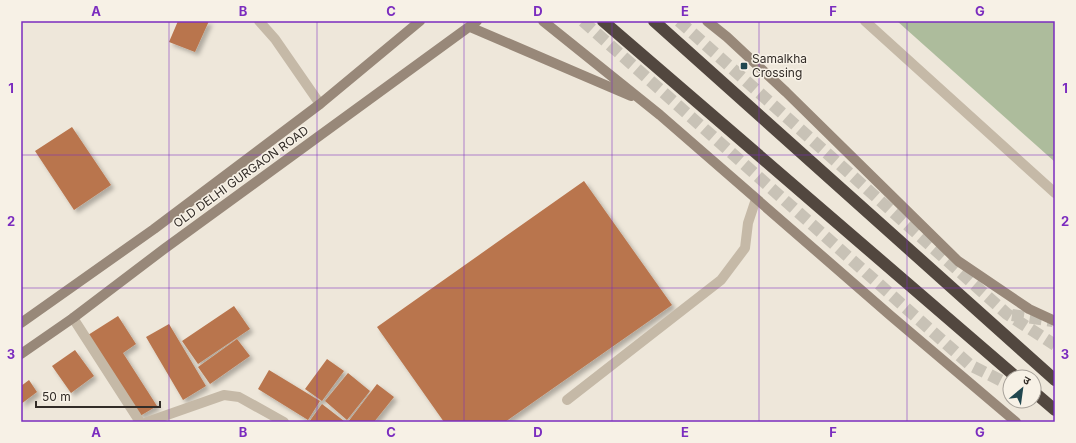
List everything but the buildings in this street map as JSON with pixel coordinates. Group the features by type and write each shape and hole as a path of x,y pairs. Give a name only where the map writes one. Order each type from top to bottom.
{"highway":[{"path":"602,21 1007,369"},
{"path":"654,21 1055,380"},
{"path":"1042,399 1055,410"}],"street":[{"path":"259,21 275,39 320,104"},
{"name":"OLD DELHI GURGAON ROAD","path":"21,323 154,229 320,104 420,21"},
{"path":"543,21 660,115 1016,422"},
{"path":"707,21 727,37 786,92 958,261 1029,309 1055,321"},
{"path":"865,21 1055,193"},
{"path":"474,24 631,96 660,115"},
{"name":"OLD DELHI GURGAON ROAD","path":"21,354 73,318 164,248 474,24"},
{"path":"567,400 721,280 745,248 748,222 756,199"},
{"path":"73,318 140,422"},
{"path":"147,422 224,395 239,397 284,422"}],"green space":[{"path":"897,21 1055,21 1055,162"}],"tunnel":[{"path":"583,21 970,365 1002,381"},
{"path":"679,21 1007,314 1055,345"},
{"path":"1012,315 1053,321"}],"place":[{"name":"Samalkha Crossing","path":"744,66"}]}
